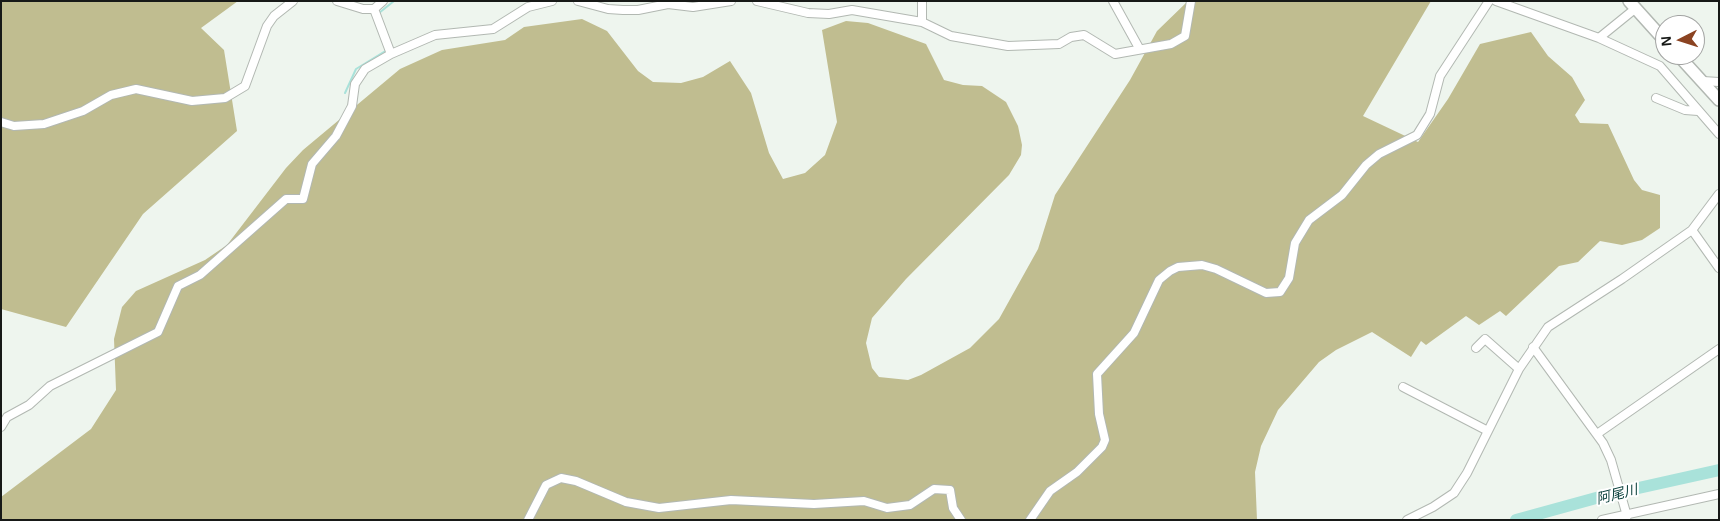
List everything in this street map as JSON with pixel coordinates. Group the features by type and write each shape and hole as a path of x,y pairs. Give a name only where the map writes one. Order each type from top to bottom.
{"highway":[{"path":"1632,5 1655,30"},
{"path":"1688,65 1719,100"}],"street":[{"path":"1,122 14,126 44,124 83,111 117,93 136,89 192,101 225,98 245,86 267,26 274,16 293,1"},
{"path":"337,1 363,9 374,9 383,1"},
{"path":"1,427 8,417 29,405 50,386 158,332 178,286 200,275 286,200 303,200 312,164 336,136 352,106 355,84 365,69 391,54 435,35 493,29 528,7 552,1"},
{"path":"578,1 616,10 638,10 650,4 708,6 731,1"},
{"path":"756,1 808,12 829,14 852,10 922,22 951,36 1008,46 1059,44 1071,37 1084,35 1115,54 1139,48 1170,44 1185,36 1191,1"},
{"path":"922,1 922,22"},
{"path":"1113,1 1139,48"},
{"path":"1030,520 1050,492 1077,472 1102,447 1105,440 1099,414 1097,374 1134,333 1159,280 1178,267 1202,265 1216,268 1266,293 1280,292 1289,278 1295,243 1309,220 1342,195 1366,165 1379,154 1417,135 1430,114 1438,81 1444,69 1489,1"},
{"path":"1496,1 1599,38 1660,66 1719,134"},
{"path":"1599,38 1632,5"},
{"path":"374,9 391,54"},
{"path":"1703,80 1719,82"},
{"path":"1656,98 1685,110 1698,110"},
{"path":"1406,520 1433,507 1454,492 1467,473 1519,369 1548,327 1622,279 1692,230 1719,194"},
{"path":"1692,230 1719,268"},
{"path":"1476,348 1485,339 1519,369"},
{"path":"1533,347 1597,434 1611,460 1627,516"},
{"path":"1597,434 1719,349"},
{"path":"1403,387 1488,431"},
{"path":"528,520 546,485 561,478 576,481 626,502 659,508 731,500 814,504 864,501 887,508 910,505 934,489 950,490 953,508 961,520"},
{"path":"1602,520 1627,516 1719,494"}],"shaded area":[{"path":"1,1 238,1 201,28 224,50 237,131 143,214 66,327 1,309"},
{"path":"1188,1 1431,1 1363,116 1418,142 1448,99 1480,44 1531,32 1548,56 1572,77 1585,100 1575,115 1580,123 1608,124 1634,180 1642,190 1660,195 1660,228 1642,240 1622,245 1600,241 1578,262 1559,266 1506,316 1500,311 1479,325 1466,316 1426,345 1421,341 1411,357 1372,332 1336,350 1319,362 1278,410 1261,446 1255,472 1257,520 1,520 1,497 91,429 116,390 114,339 122,307 136,291 205,260 227,245 286,168 303,150 400,69 442,50 505,40 524,27 582,19 607,31 638,71 653,82 681,83 703,77 730,61 751,93 769,153 783,179 805,173 825,155 837,122 822,30 846,21 868,23 926,44 944,80 963,85 982,86 1006,102 1018,126 1022,145 1021,155 1009,175 906,279 872,318 866,343 872,368 879,377 908,380 921,375 970,348 999,319 1038,249 1055,195 1130,80 1157,31"}],"waterway":[{"path":"379,13 394,1"},
{"path":"345,93 356,69 387,50"},
{"name":"阿尾川","path":"1516,520 1607,495 1719,470"}]}
